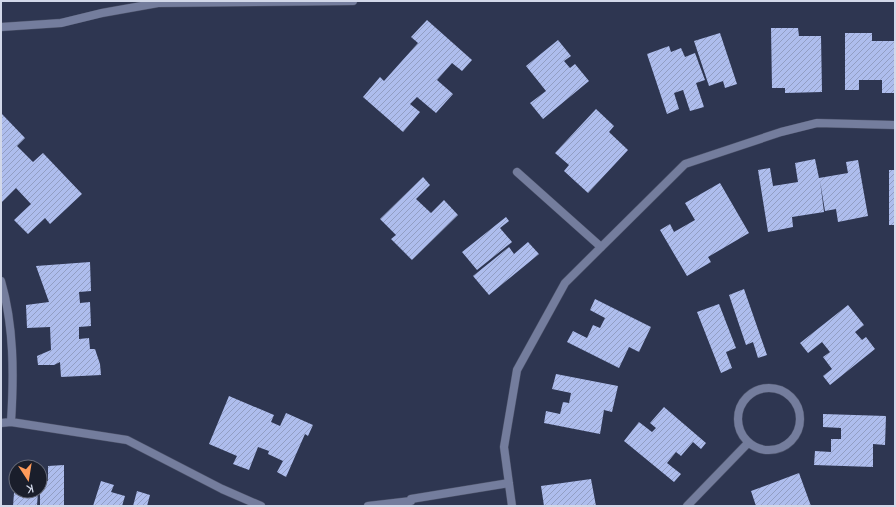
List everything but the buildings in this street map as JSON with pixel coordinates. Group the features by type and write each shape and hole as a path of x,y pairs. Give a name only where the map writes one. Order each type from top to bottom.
{"street":[{"path":"1,27 61,23 102,13 158,3 353,1"},
{"path":"512,506 504,447 516,370 565,283 601,247 685,164 782,132 817,123 895,125"},
{"path":"516,172 601,247"},
{"path":"1,281 8,305 14,377 11,422"},
{"path":"766,388 777,388 786,392 794,400 799,410 800,420 798,431 792,440 783,447 773,451 757,449 748,443 741,435 737,416 740,406 747,396 756,390 766,388"},
{"path":"1,423 11,422 127,440 222,489 262,506"},
{"path":"687,506 748,443"},
{"path":"368,506 411,501 411,498 509,483"}]}
